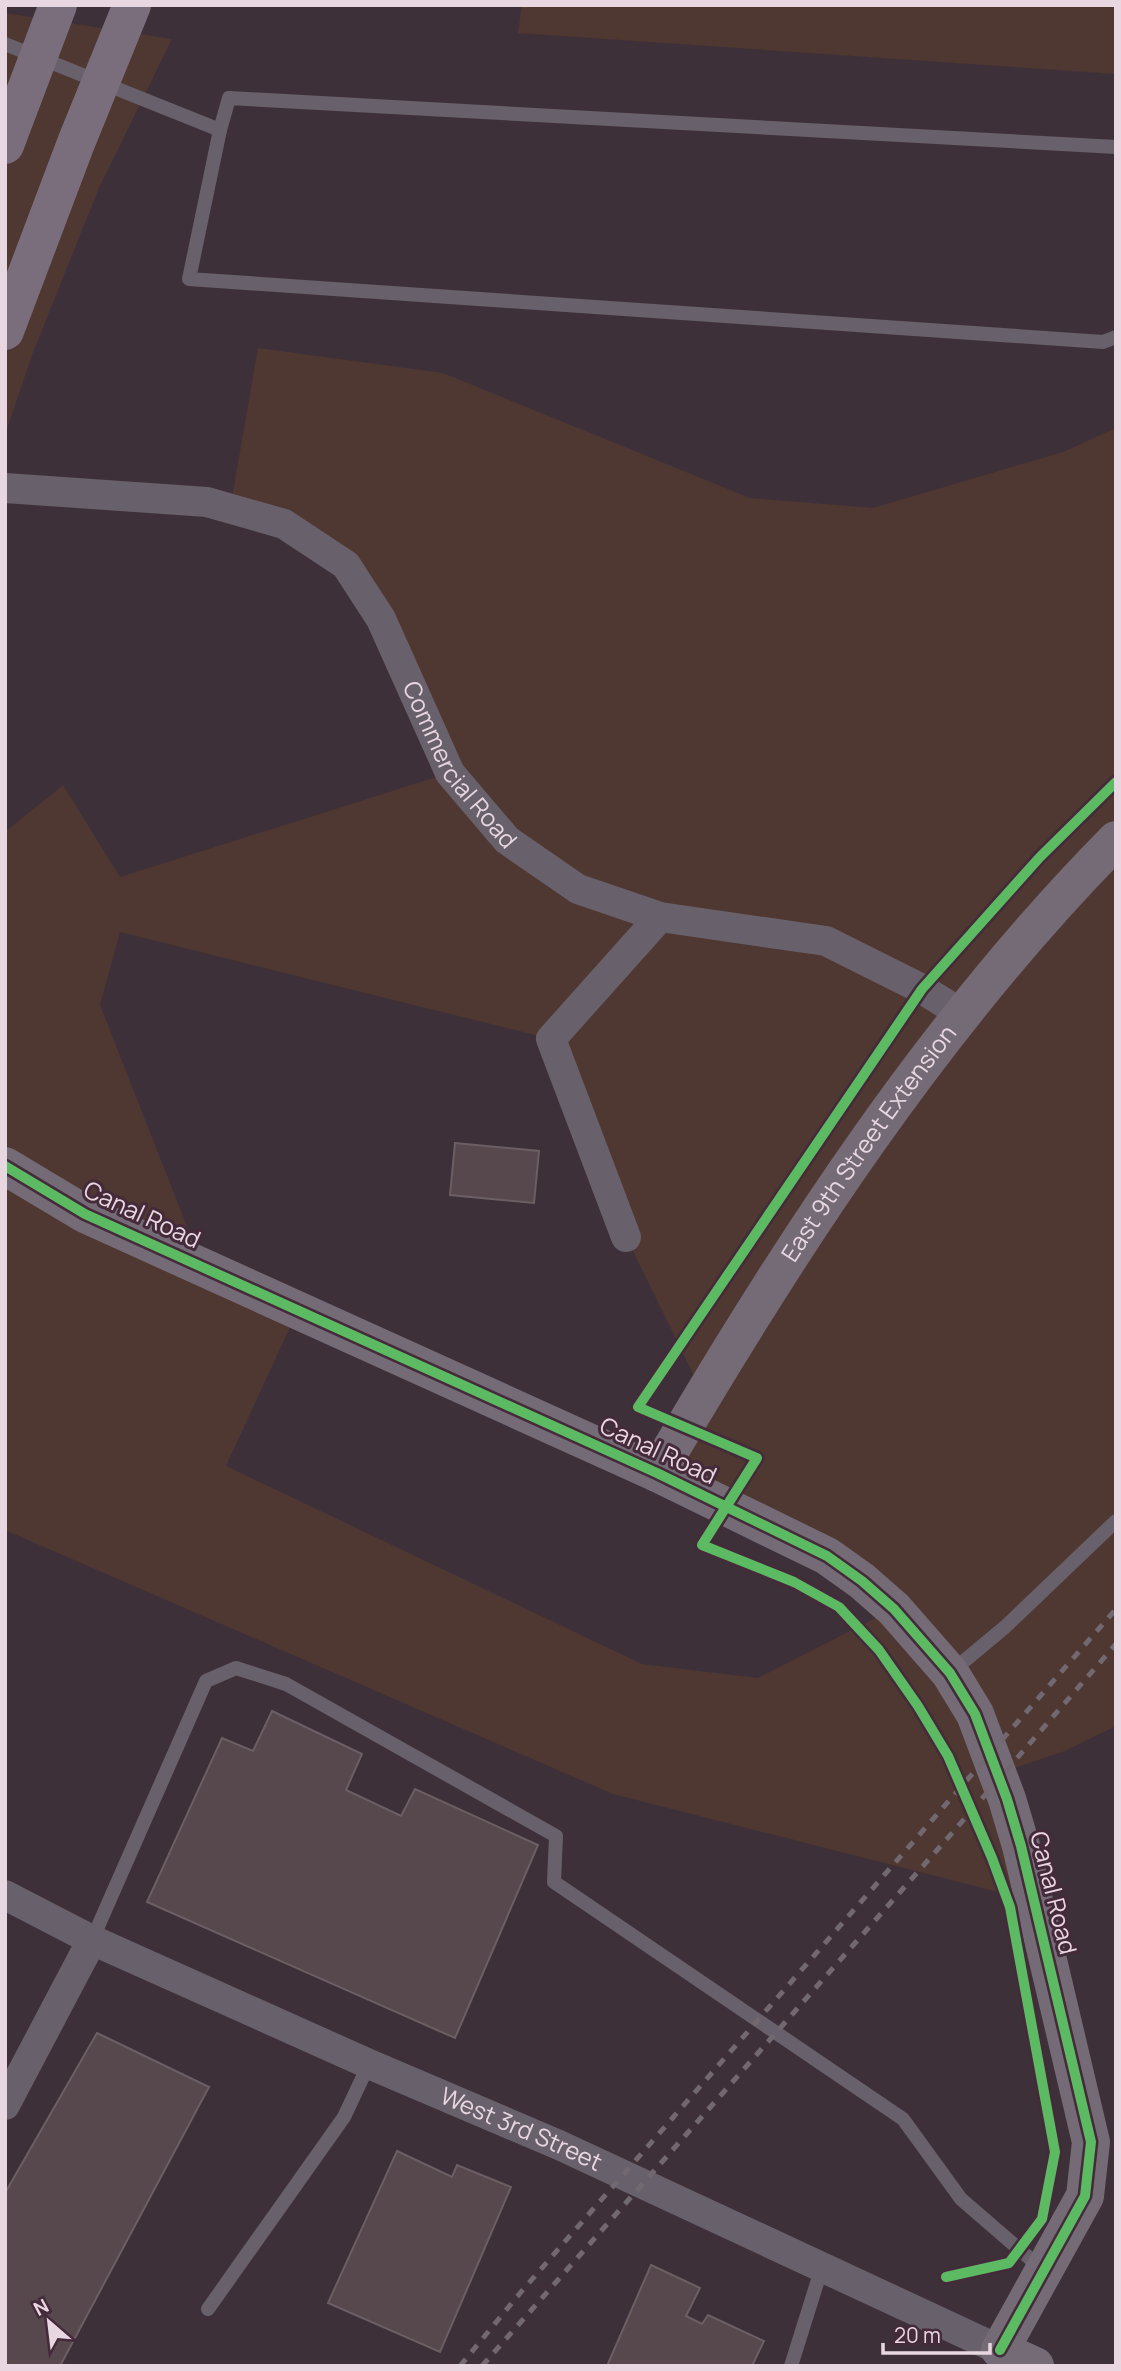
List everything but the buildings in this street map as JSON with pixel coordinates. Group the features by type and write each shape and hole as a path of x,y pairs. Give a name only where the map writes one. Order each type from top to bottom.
{"highway":[{"path":"5,145 58,5"},
{"path":"5,331 132,5"}],"street":[{"name":"Commercial Road","path":"5,488 207,502 284,524 346,565 381,620 450,774 507,840 578,888 660,917 826,941 922,989 962,1014"},
{"name":"East 9th Street Extension","path":"657,1473 744,1328 854,1161 962,1014 1053,907 1116,840"},
{"path":"626,1237 551,1039 660,917"},
{"name":"Canal Road","path":"5,1166 85,1214 657,1473 827,1556 862,1581 894,1609 950,1673 975,1714 1021,1846 1091,2142 1085,2196 1000,2350"},
{"name":"West 3rd Street","path":"5,1895 92,1940 369,2064 559,2145 1035,2366"},
{"path":"5,2105 92,1940"}],"lane":[{"path":"5,44 220,130"},
{"path":"1116,147 229,98 189,279 1103,342 1116,337"},
{"path":"950,1673 1005,1628 1116,1521"},
{"path":"92,1940 206,1681 236,1668 286,1684 556,1836 554,1882 903,2119 961,2199 1044,2270"},
{"path":"208,2309 344,2117 369,2064"},
{"path":"792,2366 822,2267"}],"shaded area":[{"path":"522,5 1116,5 1116,74 518,33"},
{"path":"5,13 172,39 99,188 32,355 5,435"},
{"path":"258,348 443,373 750,498 873,508 1063,452 1116,428 1116,1726 1065,1751 1006,1771 1034,1901 613,1794 5,1530 5,832 63,785 120,877 449,773 346,565 230,509","holes":["120,932 551,1039 626,1237 703,1394 657,1473 893,1609 758,1678 642,1664 226,1466 298,1310 203,1267 100,1005"]}],"railway":[{"path":"460,2366 521,2292 1116,1609"},
{"path":"482,2366 1116,1644"}],"cycle path":[{"path":"946,2277 1009,2263 1042,2219 1055,2152 1010,1907 948,1756 918,1706 879,1650 839,1607 794,1582 702,1545 757,1458 638,1407 922,989 1040,857 1116,782"},
{"path":"5,1166 85,1214 657,1473 827,1556 862,1581 894,1609 950,1673 975,1714 1007,1799 1021,1846 1091,2142 1085,2196 1000,2350"}]}
